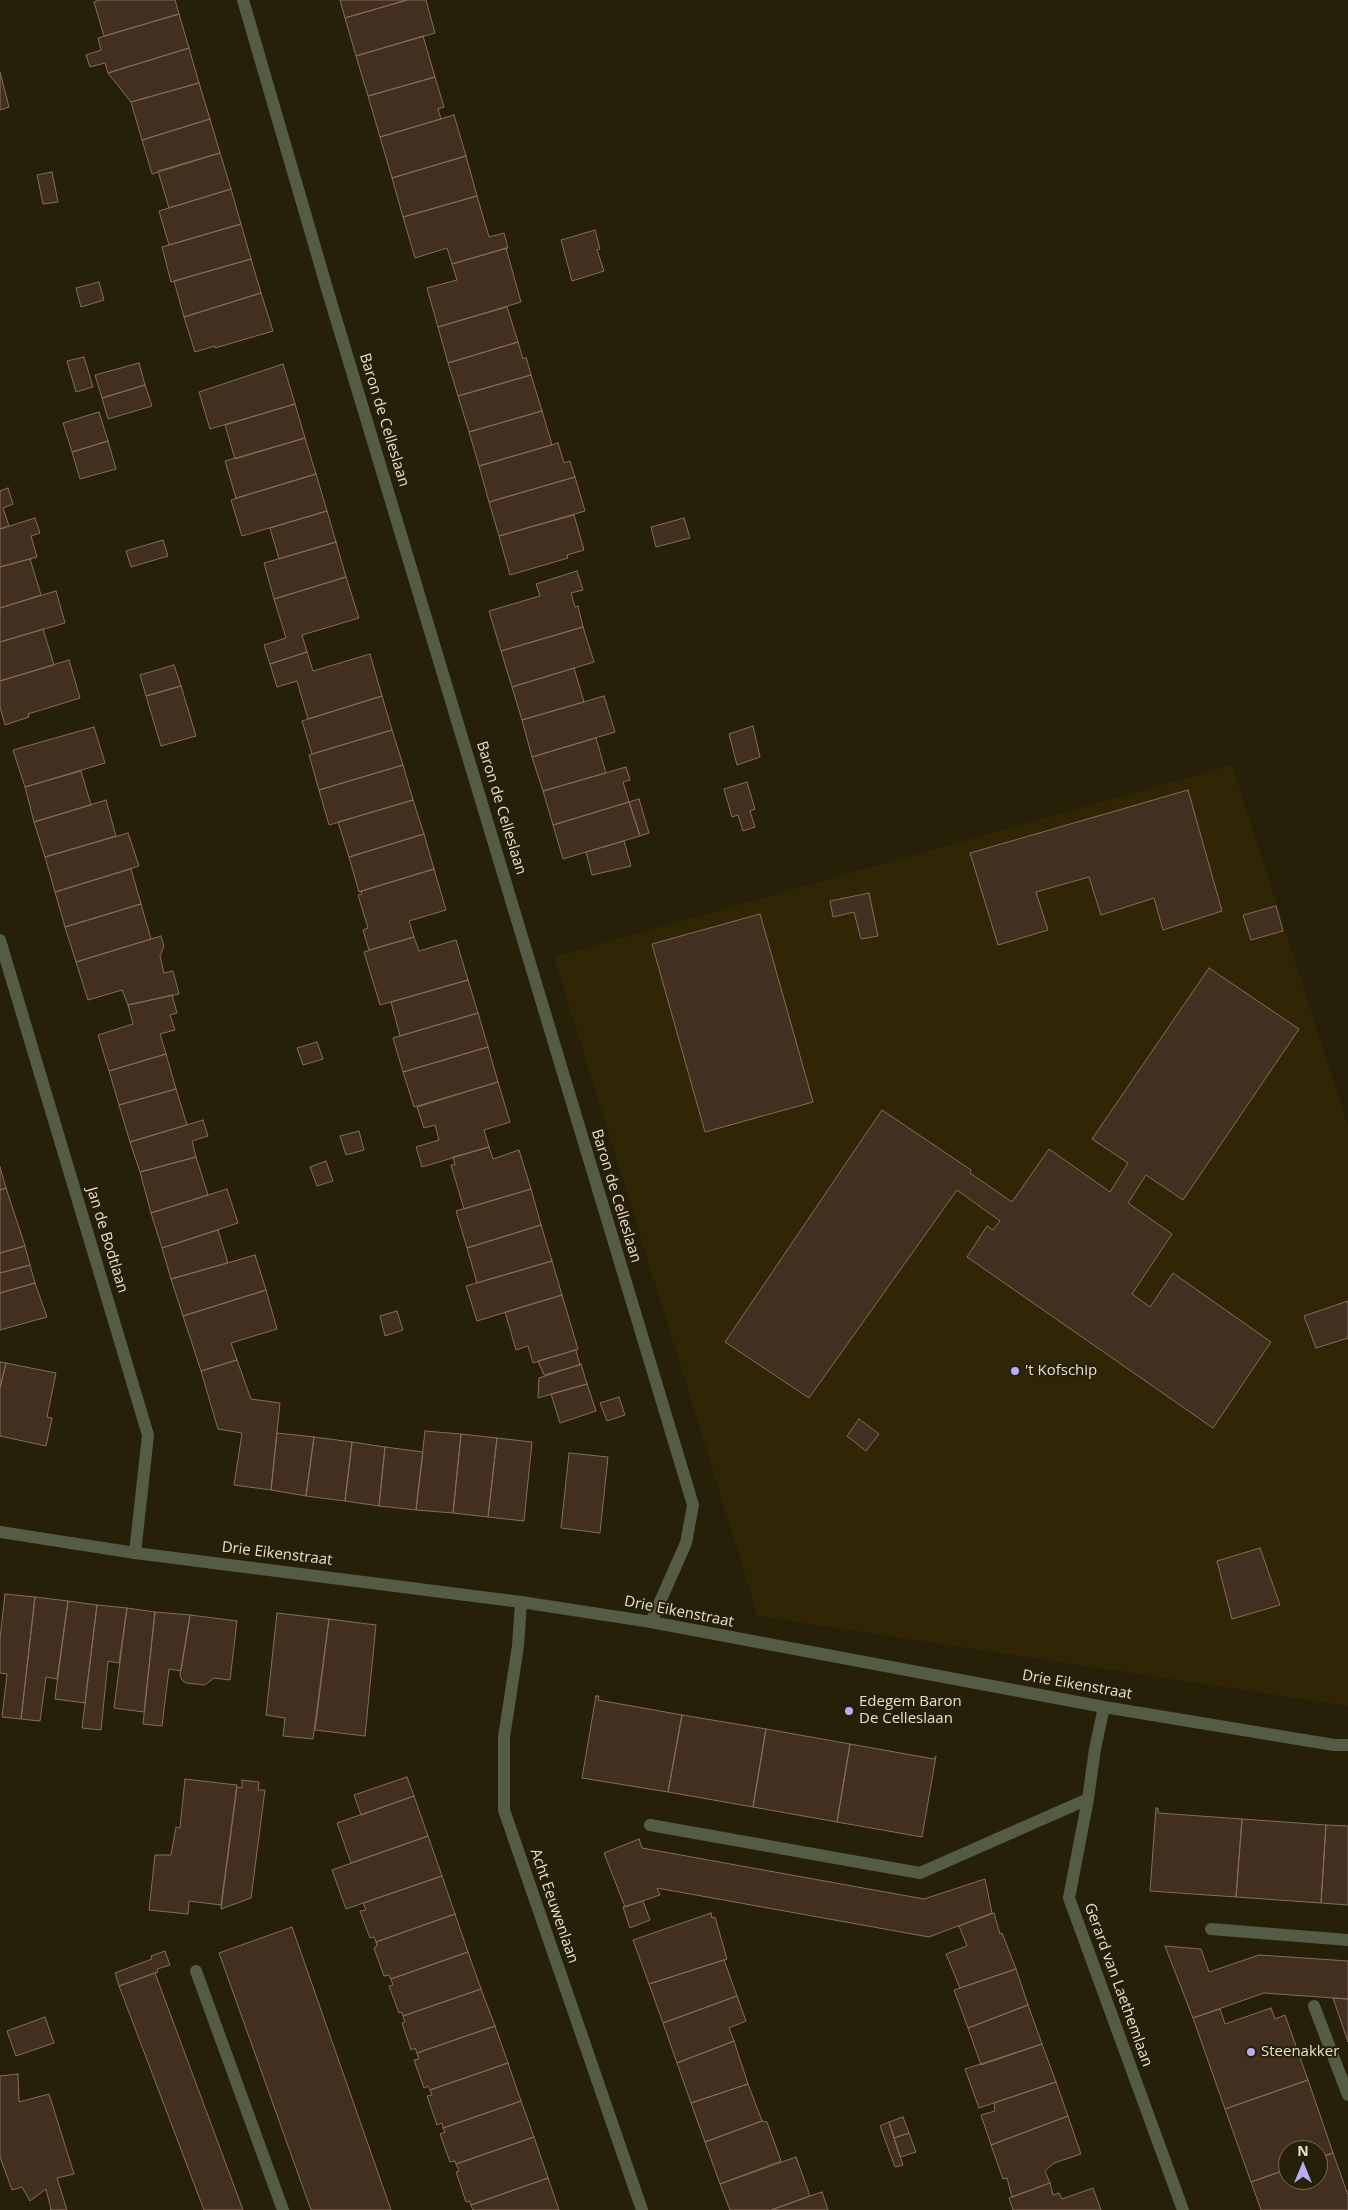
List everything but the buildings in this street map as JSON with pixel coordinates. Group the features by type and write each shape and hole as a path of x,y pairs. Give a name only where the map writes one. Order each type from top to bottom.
{"street":[{"name":"Baron de Celleslaan","path":"243,0 328,292 693,1505 686,1543 651,1622"},
{"name":"Jan de Bodtlaan","path":"0,940 148,1435 135,1552"},
{"name":"Drie Eikenstraat","path":"0,1532 135,1552 521,1602 651,1622 1104,1707 1334,1745 1348,1745"},
{"name":"Acht Eeuwenlaan","path":"521,1602 518,1646 504,1737 504,1810 642,2210"},
{"name":"Gerard van Laethemlaan","path":"1104,1707 1069,1898 1183,2210"},
{"path":"650,1825 920,1874 1088,1799"},
{"path":"1211,1929 1348,1940"},
{"path":"196,1972 283,2210"},
{"path":"1314,2006 1348,2095"}],"shaded area":[{"name":"'t Kofschip","path":"1232,765 1348,1126 1348,1706 758,1616 554,957"}],"place":[{"name":"'t Kofschip","path":"1015,1371"},
{"name":"Edegem Baron De Celleslaan","path":"849,1711"},
{"name":"Steenakker","path":"1251,2052"}]}
